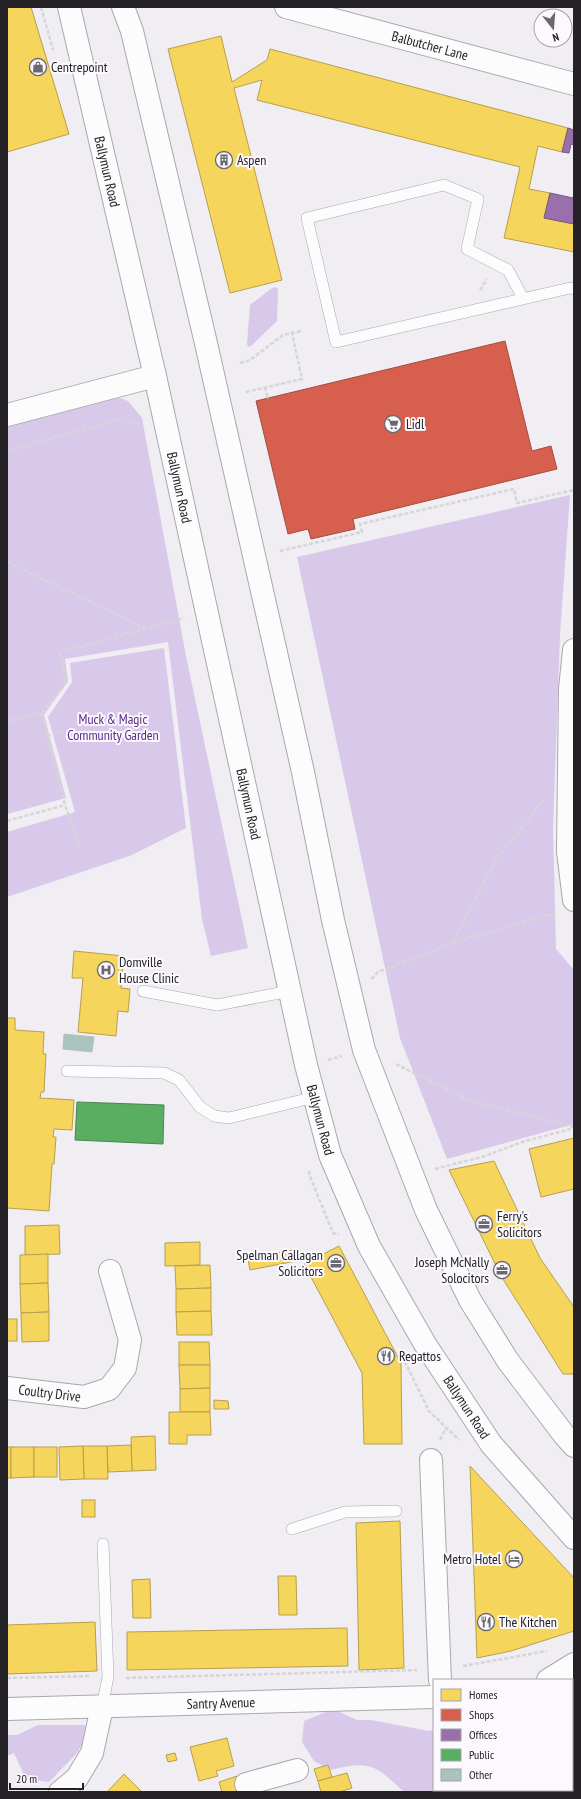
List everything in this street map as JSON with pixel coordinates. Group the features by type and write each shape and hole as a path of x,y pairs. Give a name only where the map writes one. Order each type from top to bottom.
{"main road":[{"name":"Ballymun Road","path":"69,7 155,376 290,991 330,1155 369,1246 425,1344 491,1444 574,1538"},
{"path":"124,7 132,31 205,339 303,772 333,920 364,1050 426,1210 470,1300 508,1361 574,1446"},
{"name":"Balbutcher Lane","path":"286,7 574,84"},
{"path":"7,415 155,376"},
{"path":"567,907 574,650"},
{"name":"Coultry Drive","path":"7,1388 84,1397 109,1389 125,1368 130,1340 110,1271"},
{"path":"431,1460 440,1679"},
{"path":"550,1679 574,1664"},
{"name":"Santry Avenue","path":"7,1709 102,1708 433,1698"},
{"path":"60,1792 77,1778 92,1753 102,1708"},
{"path":"246,1784 271,1785 296,1770"}],"lane":[{"path":"523,298 508,270 467,249 478,199 444,185 306,218 336,342 523,298 570,288 574,289"},
{"path":"142,991 216,1005 290,991"},
{"path":"68,1071 164,1073 179,1080 200,1107 214,1116 229,1118 315,1097"},
{"path":"292,1529 345,1512 396,1511"},
{"path":"102,1708 108,1677 104,1544"}],"path":[{"path":"480,291 489,275"},
{"path":"240,362 250,360 283,335 301,332"},
{"path":"246,392 302,379 292,334"},
{"path":"265,388 268,398"},
{"path":"280,551 362,532 360,524 514,489 517,503 574,490"},
{"path":"7,562 146,628"},
{"path":"7,721 42,713 66,683 60,652 184,618"},
{"path":"42,713 65,805 81,850"},
{"path":"47,736 64,731"},
{"path":"453,943 496,859 543,801 569,800"},
{"path":"7,821 65,805"},
{"path":"371,980 378,972 453,943 546,915 567,907"},
{"path":"323,1061 343,1056"},
{"path":"394,1063 470,1101 574,1128"},
{"path":"433,1169 485,1156 522,1142 574,1128"},
{"path":"461,1667 553,1650"},
{"path":"121,1678 418,1670"},
{"path":"7,1678 96,1676"}],"green space":[{"path":"276,287 278,290 277,321 251,346 248,347 250,305 272,288"},
{"path":"112,395 128,401 142,418 186,656 248,948 211,956 202,919 168,642 65,659 68,681 44,715 66,798 7,814 7,426"},
{"path":"570,495 560,635 553,828 556,949 574,970 574,1124 447,1159 400,1038 297,557"},
{"name":"Muck & Magic Community Garden","path":"164,648 186,828 132,855 7,897 7,832 75,812 48,717 72,682 70,663"},
{"path":"333,1709 357,1720 371,1720 429,1731 433,1730 433,1791 524,1792 404,1792 386,1776 372,1767 355,1765 330,1770 314,1761 302,1742 304,1721"},
{"path":"38,1725 85,1725 88,1734 77,1753 49,1782 26,1779 14,1753 7,1756 7,1735 17,1735"}],"building: Homes":[{"path":"7,7 31,7 69,134 7,152"},
{"name":"Aspen","path":"221,36 232,82 267,60 270,49 568,128 562,152 538,146 529,189 550,193 544,218 574,224 574,252 504,238 520,167 257,100 262,80 234,88 282,280 230,293 168,49"},
{"path":"74,951 124,956 121,988 130,989 128,1012 118,1011 116,1036 78,1032 83,978 72,978"},
{"path":"7,1018 15,1018 15,1030 44,1032 43,1054 46,1054 44,1092 41,1092 40,1098 74,1100 72,1130 54,1129 53,1137 56,1137 54,1164 52,1164 49,1211 7,1208"},
{"path":"574,1138 574,1189 541,1197 529,1149"},
{"path":"494,1161 540,1258 574,1307 574,1374 563,1374 501,1276 449,1170"},
{"path":"59,1225 60,1254 25,1255 25,1226"},
{"path":"200,1242 200,1265 165,1266 165,1243"},
{"path":"339,1246 401,1363 402,1444 364,1444 362,1373 304,1264"},
{"path":"293,1250 296,1261 250,1270 248,1259"},
{"path":"48,1254 48,1283 20,1284 20,1255"},
{"path":"210,1265 211,1288 176,1289 175,1266"},
{"path":"48,1283 49,1312 21,1313 20,1284"},
{"path":"211,1288 211,1311 176,1312 176,1289"},
{"path":"211,1311 212,1335 177,1335 176,1312"},
{"path":"49,1312 49,1341 22,1342 21,1313"},
{"path":"7,1319 17,1319 17,1341 7,1341"},
{"path":"179,1342 209,1342 210,1365 179,1365"},
{"path":"179,1365 210,1365 210,1388 180,1389"},
{"path":"210,1388 210,1412 180,1412 180,1389"},
{"path":"214,1400 228,1401 229,1409 214,1409"},
{"path":"169,1412 210,1412 211,1435 187,1435 187,1444 169,1444"},
{"path":"155,1436 156,1470 132,1471 131,1437"},
{"path":"131,1445 132,1471 108,1472 107,1446"},
{"path":"83,1446 107,1446 108,1479 84,1479"},
{"path":"83,1446 84,1479 60,1480 59,1447"},
{"path":"7,1447 11,1447 11,1478 7,1478"},
{"path":"11,1447 34,1447 34,1477 11,1478"},
{"path":"34,1447 57,1447 57,1477 34,1477"},
{"name":"Metro Hotel","path":"470,1466 574,1578 574,1631 511,1651 477,1658"},
{"path":"82,1500 95,1500 95,1517 82,1517"},
{"path":"400,1521 404,1668 359,1670 356,1523"},
{"path":"278,1576 296,1576 297,1615 279,1615"},
{"path":"150,1579 151,1618 133,1618 132,1580"},
{"path":"95,1622 97,1671 7,1674 7,1625"},
{"path":"347,1628 348,1666 127,1670 127,1632"},
{"path":"227,1738 234,1766 216,1771 218,1776 199,1781 190,1747"},
{"path":"175,1753 177,1760 168,1762 166,1755"},
{"path":"328,1765 332,1777 318,1781 314,1769"},
{"path":"347,1773 352,1788 339,1792 321,1792 318,1781"},
{"path":"124,1774 142,1792 107,1792"},
{"path":"237,1776 242,1792 222,1792 219,1782"}],"building: Shops":[{"name":"Lidl","path":"505,341 532,451 551,446 557,469 353,519 355,529 311,539 308,529 288,534 256,401"}],"building: Offices":[{"path":"568,128 574,130 574,145 571,144 569,153 562,152"},
{"path":"550,193 573,198 574,194 574,224 544,218"}],"building: Public":[{"path":"77,1102 164,1105 163,1144 75,1140"}],"building: Other":[{"path":"64,1034 94,1037 92,1052 63,1049"}],"place":[{"name":"Centrepoint","path":"38,67"},
{"name":"Aspen","path":"224,160"},
{"name":"Lidl","path":"393,424"},
{"name":"Domville House Clinic","path":"106,970"},
{"name":"Ferry's Solicitors","path":"484,1224"},
{"name":"Spelman Callagan Solicitors","path":"336,1263"},
{"name":"Joseph McNally Solocitors","path":"502,1270"},
{"name":"Regattos","path":"386,1356"},
{"name":"Metro Hotel","path":"514,1559"},
{"name":"The Kitchen","path":"486,1622"}]}
